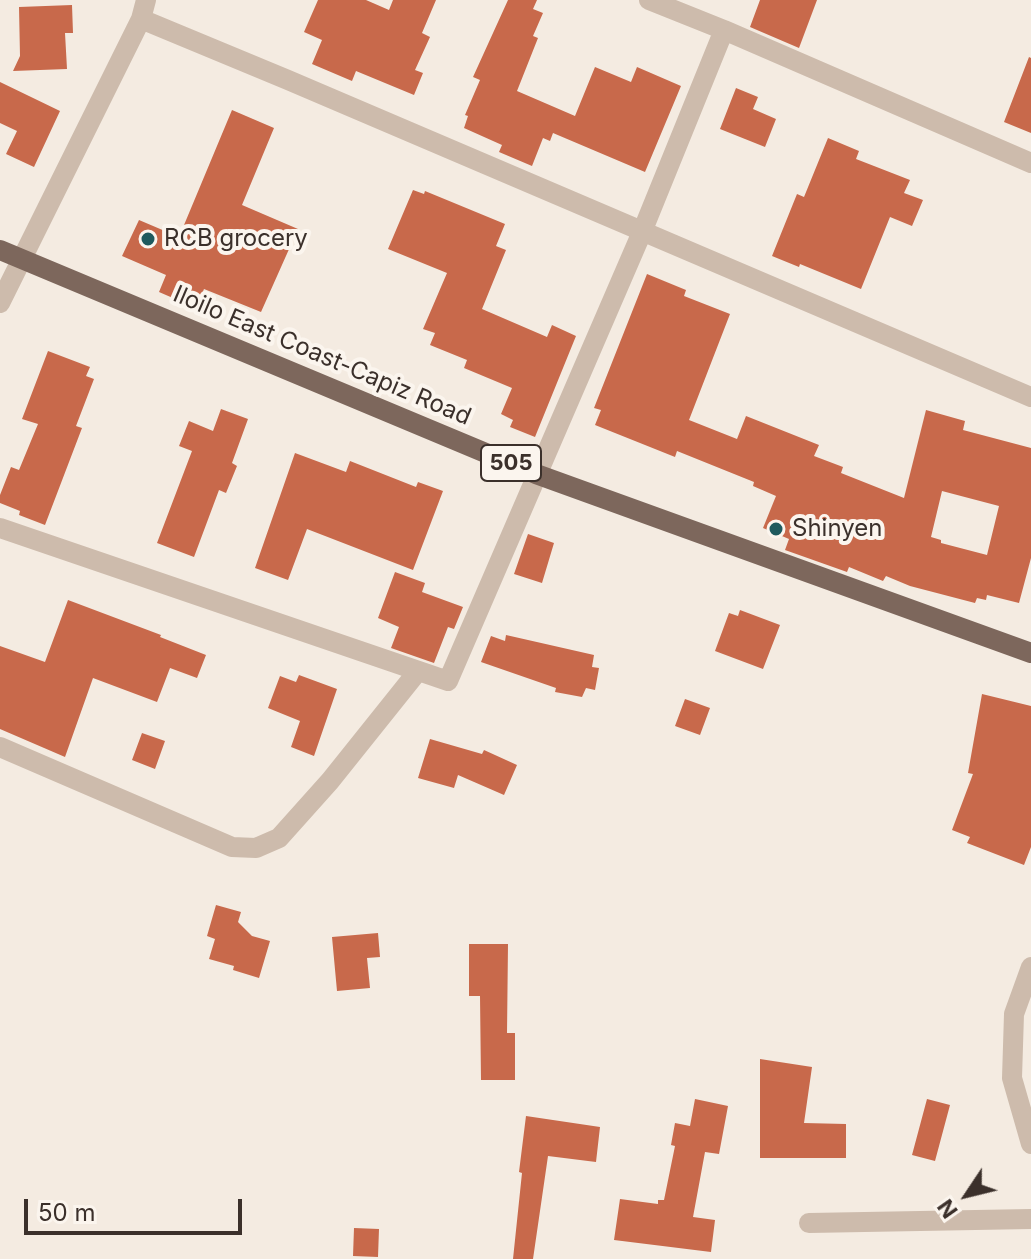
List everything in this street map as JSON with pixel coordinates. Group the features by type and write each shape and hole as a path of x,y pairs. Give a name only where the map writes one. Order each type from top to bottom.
{"main road":[{"name":"Iloilo East Coast-Capiz Road","path":"0,250 536,474 1031,653"}],"street":[{"path":"649,0 1031,163"},
{"path":"0,303 143,10 303,86 1031,397"},
{"path":"0,528 448,681 642,232 724,30"},
{"path":"0,747 232,847 256,848 279,838 330,781 418,671"},
{"path":"1031,967 1014,1014 1012,1078 1031,1144"},
{"path":"809,1223 1031,1219"}],"building":[{"path":"318,0 366,0 389,10 393,0 436,0 422,33 430,37 415,70 423,73 414,95 356,71 352,81 312,64 322,40 304,32"},
{"path":"508,0 537,0 533,9 543,13 533,36 538,38 517,91 575,116 595,67 631,82 637,67 681,86 645,172 553,133 550,141 543,138 532,166 499,152 502,145 464,128 468,116 465,115 480,80 473,77"},
{"path":"760,0 817,0 799,48 750,27"},
{"path":"72,5 73,33 65,33 67,69 13,71 20,56 19,7"},
{"path":"1031,58 1031,133 1004,122"},
{"path":"0,82 60,111 34,167 6,154 17,131 0,123"},
{"path":"736,88 758,97 753,109 776,119 765,147 720,129"},
{"path":"232,110 274,128 242,205 298,229 261,312 204,289 196,308 159,292 166,275 122,256 139,220 179,237"},
{"path":"828,138 859,151 856,159 910,180 904,193 923,200 912,226 890,217 861,289 772,256 797,194 804,197"},
{"path":"413,190 424,194 425,191 505,224 496,246 506,250 482,309 547,337 552,325 576,336 535,437 510,427 513,420 501,414 512,388 464,368 467,360 430,345 435,333 423,329 447,273 388,249"},
{"path":"647,274 686,290 684,296 730,314 689,420 737,439 746,416 819,445 814,456 843,467 841,473 904,498 926,410 965,421 963,430 1031,448 1031,558 1019,603 987,595 986,600 977,598 975,603 910,586 886,576 883,581 849,567 847,572 785,550 789,539 763,528 776,496 753,486 754,482 677,451 675,457 595,425 601,410 594,408","holes":["942,491 999,506 987,555 941,543 941,540 931,537"]},
{"path":"48,351 90,367 86,376 94,379 76,426 82,428 45,525 19,515 20,511 0,503 0,495 11,467 19,470 38,424 22,419"},
{"path":"221,409 248,419 232,463 237,466 226,493 219,490 194,557 157,543 192,451 179,446 189,421 213,431"},
{"path":"295,453 346,472 350,461 416,487 418,482 443,491 413,570 307,529 288,580 255,568"},
{"path":"528,534 554,543 542,583 514,574"},
{"path":"395,572 425,583 422,592 463,607 454,629 448,627 434,663 391,648 399,627 378,618"},
{"path":"68,600 206,655 197,678 170,668 157,702 93,678 65,757 0,729 0,646 45,662"},
{"path":"740,610 780,625 763,669 715,651 729,613 738,616"},
{"path":"506,635 594,655 592,667 599,668 595,690 586,688 582,697 555,692 556,688 481,662 491,636 505,641"},
{"path":"299,675 337,689 314,756 291,747 300,721 268,708 280,676 296,682"},
{"path":"982,694 1031,706 1031,847 1024,865 967,843 970,837 952,830 973,774 968,773"},
{"path":"685,699 710,708 700,735 675,726"},
{"path":"142,733 165,741 155,769 132,760"},
{"path":"430,739 482,754 484,750 517,765 504,795 458,775 454,788 418,778"},
{"path":"216,905 241,912 238,922 252,936 270,941 259,978 209,959 215,939 207,936"},
{"path":"378,933 380,957 367,958 370,988 337,991 332,937"},
{"path":"469,944 508,944 507,1033 515,1033 515,1080 481,1080 480,996 469,996"},
{"path":"760,1059 812,1067 804,1123 846,1124 846,1158 760,1158"},
{"path":"695,1099 728,1106 719,1154 705,1152 693,1217 715,1220 711,1252 614,1240 620,1199 658,1204 658,1200 664,1200 675,1146 671,1145 675,1123 690,1126"},
{"path":"927,1099 950,1105 935,1161 912,1155"},
{"path":"526,1116 600,1127 596,1162 548,1156 533,1259 513,1259 522,1173 519,1172"},
{"path":"354,1228 379,1229 378,1257 353,1256"}],"place":[{"name":"RCB grocery","path":"148,239"},
{"name":"Shinyen","path":"776,529"}]}
